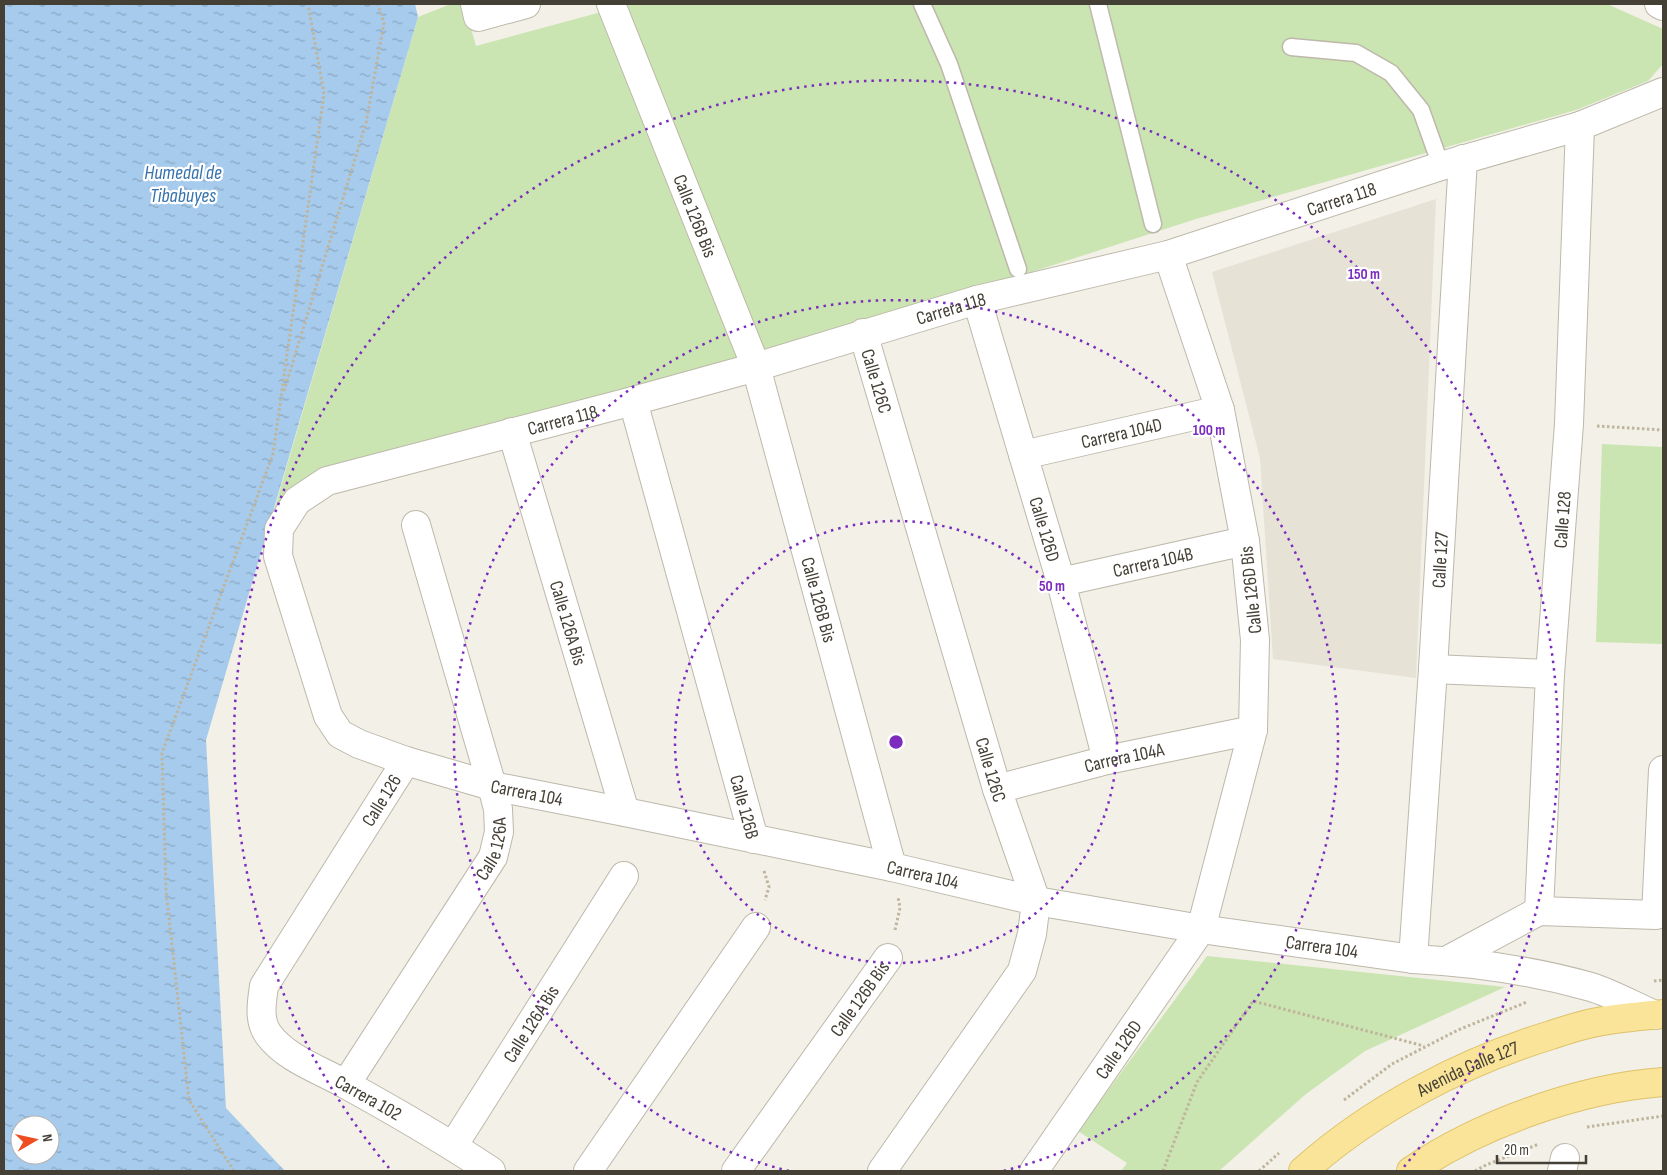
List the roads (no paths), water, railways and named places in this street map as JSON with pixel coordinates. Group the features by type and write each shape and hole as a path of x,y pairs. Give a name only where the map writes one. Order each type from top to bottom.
{"main road":[{"name":"Avenida Calle 127","path":"1303,1171 1326,1151 1367,1122 1418,1091 1462,1068 1520,1044 1588,1024 1659,1014"},
{"path":"1411,1171 1432,1157 1484,1130 1542,1108 1579,1097 1643,1084 1663,1082"}],"street":[{"path":"477,10 526,4"},
{"name":"Calle 126B Bis","path":"611,4 756,367 892,867"},
{"path":"1659,4 1663,6"},
{"name":"Carrera 118","path":"278,556 279,529 297,501 327,481 756,367 977,300 1168,255 1452,162 1580,126 1663,92"},
{"name":"Calle 128","path":"1539,911 1550,674 1569,424 1580,126"},
{"name":"Calle 127","path":"1413,959 1432,669 1452,162"},
{"name":"Calle 126D Bis","path":"1168,255 1220,410 1245,542 1255,640 1253,730 1201,929"},
{"name":"Calle 126D","path":"977,300 1061,582 1107,760"},
{"name":"Calle 126C","path":"863,333 997,789 1036,901 1032,934 1022,971 882,1171"},
{"name":"Calle 126B","path":"633,401 754,839"},
{"name":"Carrera 104D","path":"1023,455 1220,410"},
{"name":"Calle 126A Bis","path":"512,432 625,812"},
{"name":"Calle 126A","path":"346,1084 493,857 499,832 498,809 492,786 416,525"},
{"name":"Carrera 104B","path":"1061,582 1245,542"},
{"name":"Calle 126","path":"261,1013 264,986 406,761 359,744 340,734 328,716 278,556"},
{"path":"1432,669 1550,674"},
{"name":"Carrera 104A","path":"997,789 1107,760 1253,730"},
{"name":"Carrera 104","path":"406,761 492,786 892,867 1036,901 1201,929 1532,974 1593,988 1659,1014"},
{"path":"1446,961 1539,911 1656,915 1663,770"},
{"name":"Calle 126A Bis","path":"453,1146 624,876"},
{"path":"588,1171 756,927"},
{"name":"Calle 126D","path":"1034,1171 1201,929"},
{"name":"Calle 126B Bis","path":"736,1171 888,958"},
{"name":"Carrera 102","path":"261,1013 267,1033 286,1052 346,1084 453,1146 491,1171"}],"lane":[{"path":"922,4 949,64 1018,269"},
{"path":"1098,4 1153,224"},
{"path":"1292,47 1356,53 1391,74 1421,110 1452,162"}],"water":[{"name":"Humedal de Tibabuyes","path":"4,4 415,4 418,17 206,740 226,1108 285,1171 4,1171"}]}
